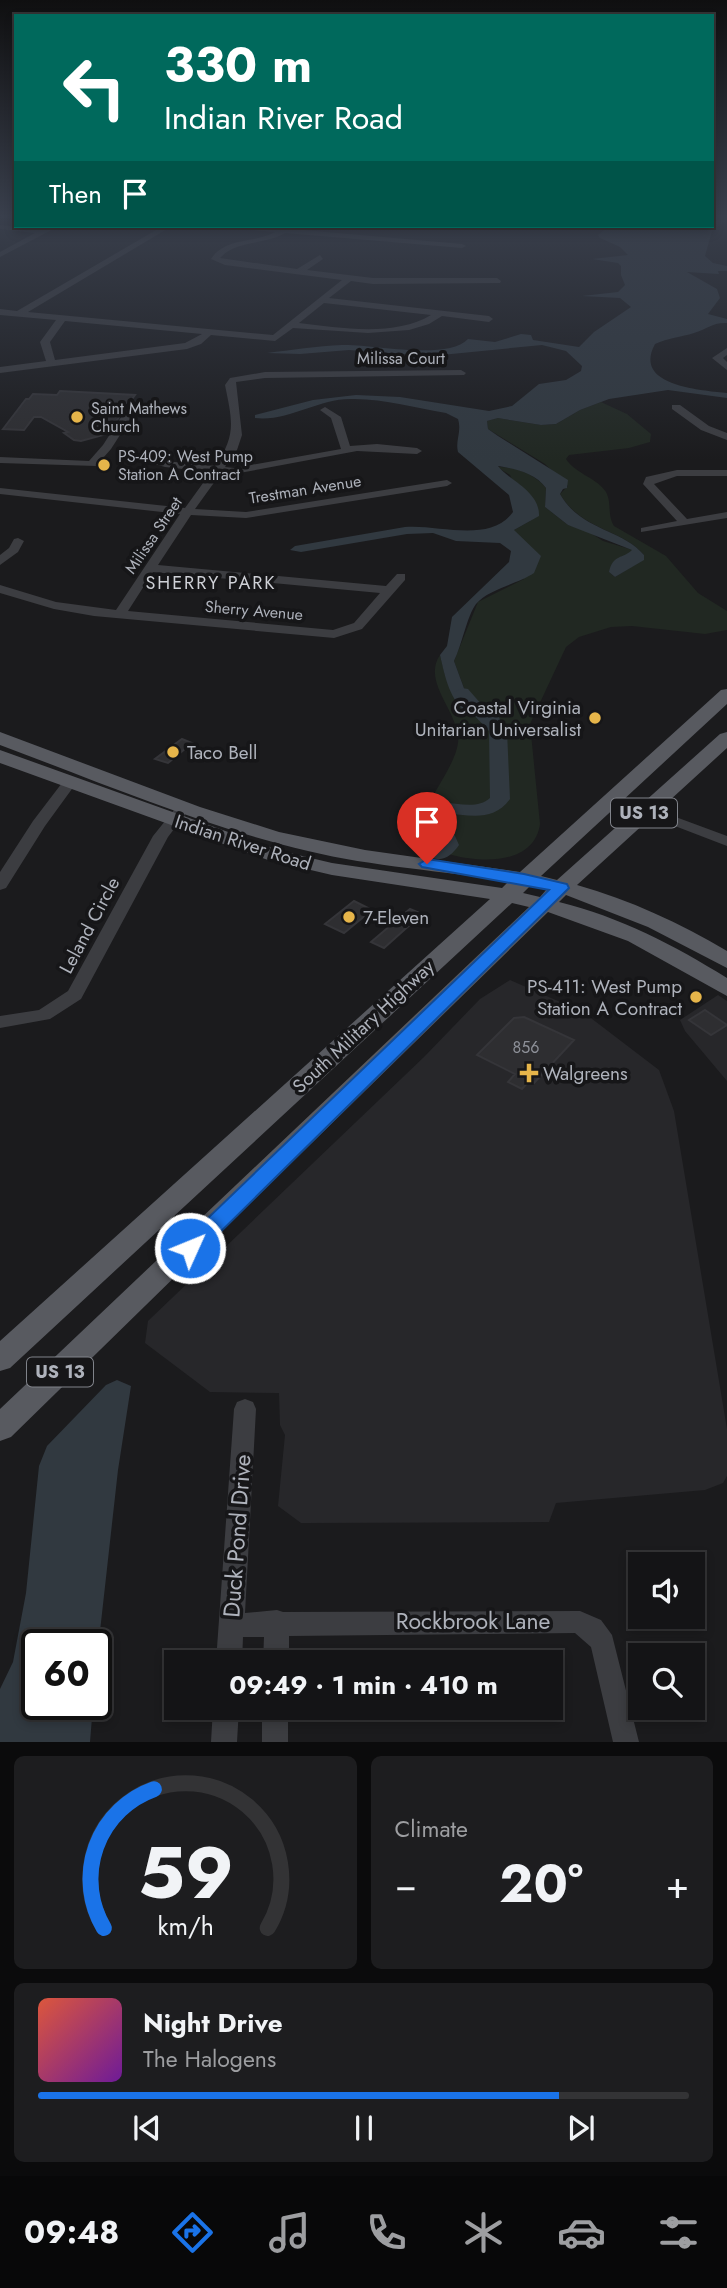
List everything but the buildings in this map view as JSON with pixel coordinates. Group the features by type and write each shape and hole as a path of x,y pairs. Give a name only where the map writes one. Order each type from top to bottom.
{"main road":[{"name":"South Military Highway","path":"0,1359 727,694"},
{"name":"Indian River Road","path":"0,738 179,813"},
{"name":"South Military Highway","path":"0,1428 190,1248 545,903 727,738"},
{"name":"Indian River Road","path":"0,756 70,782 179,813 312,846 516,887 561,888 658,924 727,961"},
{"name":"Indian River Road","path":"516,887 545,903 636,936 673,954 727,988"}],"street":[{"path":"18,314 46,297"},
{"path":"0,312 275,338 292,325 306,309 325,297"},
{"path":"322,300 489,319"},
{"path":"292,325 402,328 427,323 438,315"},
{"path":"51,364 45,342 50,331 62,318"},
{"path":"0,370 187,346 203,339 209,332"},
{"path":"727,351 717,358 727,367"},
{"name":"Milissa Court","path":"342,374 461,373"},
{"name":"Milissa Street","path":"119,615 232,450 237,435 230,385 233,380 255,375 342,374"},
{"path":"676,407 705,428 727,437"},
{"path":"326,410 336,417 346,449"},
{"path":"0,460 92,464 107,447 129,413"},
{"path":"139,458 240,470 339,453 346,449 385,448 417,452"},
{"path":"684,522 648,484 654,477 727,473"},
{"name":"Trestman Avenue","path":"0,491 230,515 264,514 447,483"},
{"path":"645,530 727,515"},
{"path":"0,561 14,550 18,541"},
{"path":"150,569 390,590"},
{"name":"Sherry Avenue","path":"0,589 54,605 119,615 334,634 358,626 401,577"},
{"path":"0,885 38,824 70,782"},
{"path":"646,810 727,841"},
{"name":"Leland Circle","path":"0,1022 44,1015 75,995 161,836 179,813"},
{"name":"Duck Pond Drive","path":"230,1650 245,1409"},
{"name":"Rockbrook Lane","path":"231,1625 277,1622 575,1621 590,1625 600,1635 603,1644 626,1742"},
{"path":"276,1650 277,1622"},
{"path":"223,1742 225,1720"},
{"path":"275,1720 275,1742"}],"shaded area":[{"path":"607,297 720,297 708,314 727,319 727,323 655,344 650,358 653,369 661,377 687,387 727,393 727,398 668,390 609,399 580,410 556,424 541,425 498,418 487,421 488,429 568,480 567,488 560,494 569,506 590,522 635,546 644,555 644,560 615,577 609,572 613,562 632,550 568,525 545,507 546,488 542,483 525,472 498,466 529,493 538,507 539,516 514,530 541,556 534,573 488,594 473,609 454,661 465,691 482,710 481,713 468,714 453,695 440,655 447,646 452,617 509,562 511,551 500,543 456,541 433,533 407,534 301,552 290,550 295,546 405,527 477,530 503,522 513,512 509,495 458,452 458,419 446,413 362,399 338,400 279,417 255,418 255,415 313,400 356,395 400,397 489,411 512,406 539,384 566,380 581,371 582,366 566,351 542,345 431,356 349,350 300,354 267,353 342,345 409,350 444,349 458,346 468,339 495,342 521,334 531,335 533,340 579,347 594,332 631,307 620,298"},
{"path":"601,402 627,414 651,434 650,442 629,448 569,455 566,459 606,492 614,526 666,556 698,593 727,611 727,630 705,634 632,626 611,627 579,637 566,647 530,724 540,824 534,840 523,851 508,857 491,860 454,856 424,844 421,832 428,807 449,768 458,743 454,721 438,687 435,666 440,655 445,675 482,709 465,691 454,661 478,602 524,579 514,530 530,521 510,475 497,467 517,470 536,479 546,488 545,507 568,525 586,530 603,541 633,550 609,572 615,577 644,559 644,555 635,546 579,515 560,494 568,486 545,464 488,429 487,421 498,418 541,425 556,424"},
{"path":"510,980 583,1012 659,1070 674,1111 727,1429 727,1476 723,1483 705,1490 556,1503 549,1522 301,1523 278,1506 285,1435 280,1425 279,1393 210,1392 145,1343 148,1321 424,1057 480,999"},
{"path":"718,995 727,1001 727,1081 685,1031 680,1020"},
{"path":"117,1380 131,1386 118,1470 100,1629 21,1629 21,1720 92,1720 90,1742 0,1742 0,1689 13,1662 26,1593 39,1466 47,1446 106,1385"}],"waterway":[{"path":"439,854 449,845 448,840 430,820 438,808 486,810 500,799 498,731 491,720 476,709 462,693"}],"place":[{"name":"Saint Mathews Church","path":"77,417"},
{"name":"PS-409: West Pump Station A Contract","path":"104,465"},
{"name":"Coastal Virginia Unitarian Universalist","path":"595,718"},
{"name":"Taco Bell","path":"173,752"},
{"name":"7-Eleven","path":"349,917"},
{"name":"PS-411: West Pump Station A Contract","path":"696,997"},
{"name":"Walgreens","path":"529,1073"}],"district":[{"name":"SHERRY PARK","path":"211,583"}],"route":[{"path":"190,1248 561,888 524,878 427,864"}]}
